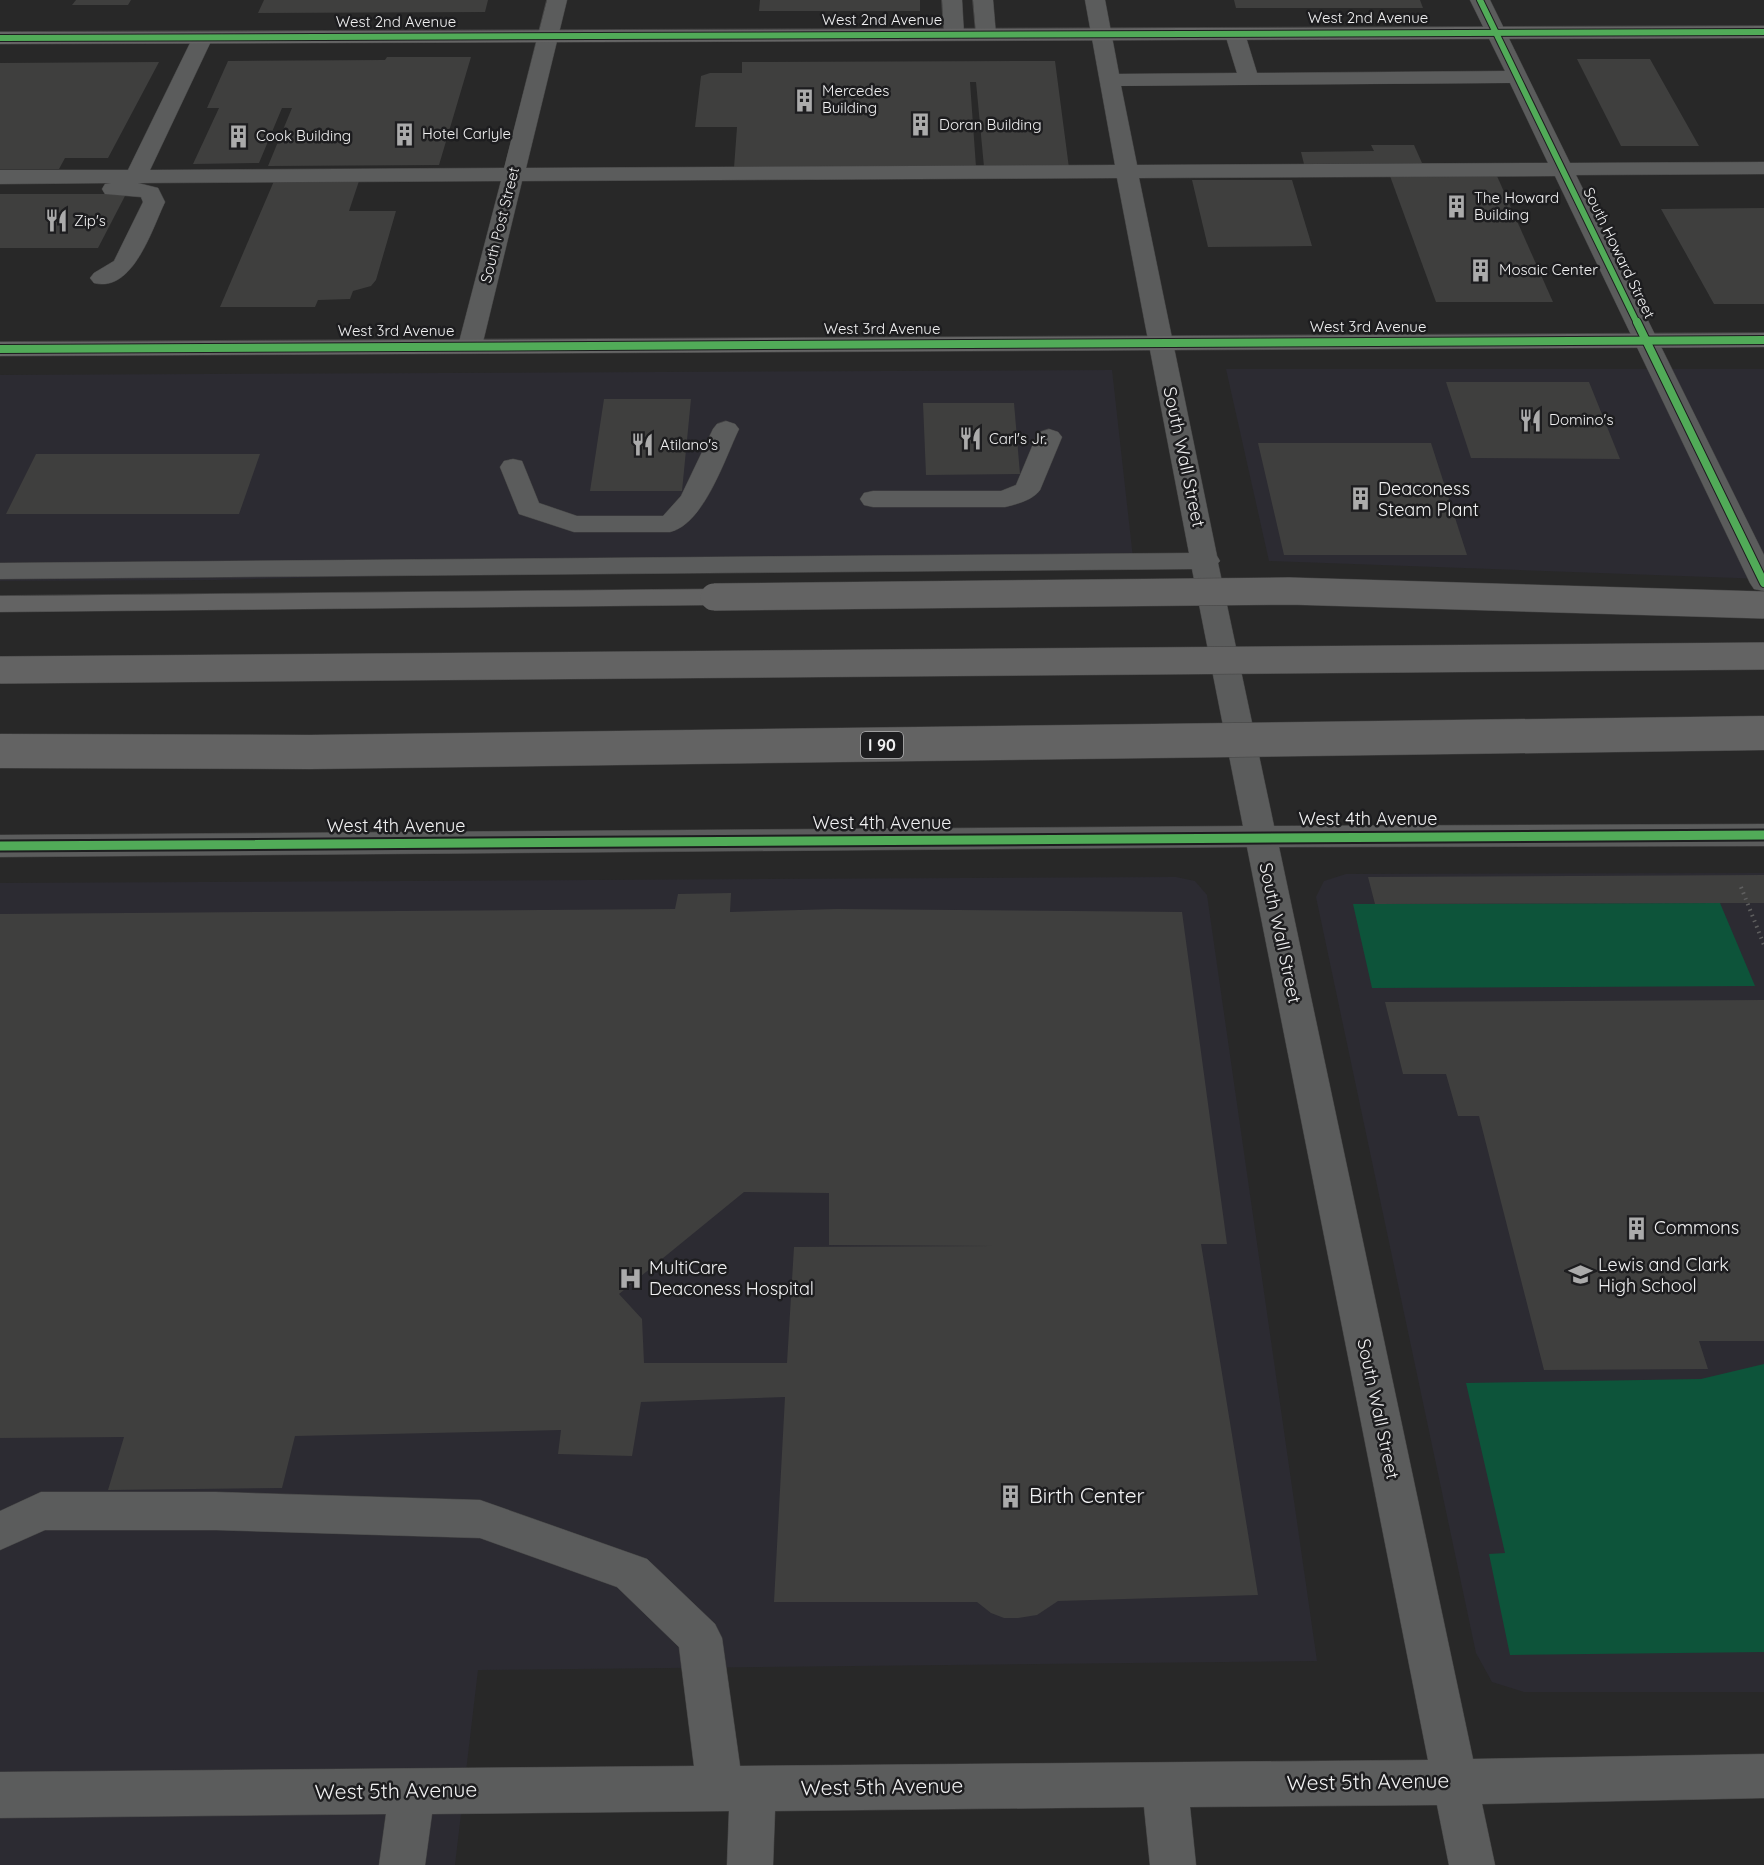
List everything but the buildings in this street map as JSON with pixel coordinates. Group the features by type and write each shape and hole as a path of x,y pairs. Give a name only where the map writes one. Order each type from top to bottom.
{"highway":[{"path":"0,603 1288,591 1764,605"},
{"path":"0,670 1764,656"},
{"name":"I 90","path":"0,751 310,752 1764,734"}],"main road":[{"name":"West 2nd Avenue","path":"0,38 1764,32"},
{"name":"West 3rd Avenue","path":"0,349 1764,340"}],"street":[{"name":"South Post Street","path":"470,346 557,0"},
{"path":"936,0 962,35"},
{"path":"952,0 962,35"},
{"path":"962,35 967,0"},
{"path":"962,35 983,0"},
{"name":"South Wall Street","path":"1095,0 1159,343 1206,561 1259,836 1472,1865"},
{"name":"South Howard Street","path":"1479,0 1764,583"},
{"path":"1235,34 1249,79"},
{"path":"136,176 203,37"},
{"path":"1110,80 1516,77"},
{"path":"0,177 1764,168"},
{"path":"0,190 132,188 150,193 154,202 123,265 102,278"},
{"path":"513,467 528,508 574,524 670,524 693,500 726,429"},
{"path":"873,499 1005,499 1027,490 1048,438"},
{"path":"0,571 1206,561"},
{"name":"West 4th Avenue","path":"0,846 1259,836 1764,835"},
{"path":"0,1531 41,1511 216,1511 480,1520 632,1574 700,1638 736,1788 750,1865"},
{"name":"West 5th Avenue","path":"0,1796 1455,1782 1764,1776"},
{"path":"1165,1784 1173,1865"},
{"path":"402,1865 412,1791"}],"path":[{"path":"1741,887 1764,945"}],"shaded area":[{"path":"1226,369 1764,369 1764,579 1269,561"},
{"path":"1112,370 1133,558 217,580 0,581 0,375"},
{"name":"Lewis and Clark High School","path":"1764,873 1764,1692 1524,1692 1492,1682 1476,1653 1316,897 1324,881 1346,874"},
{"name":"MultiCare Deaconess Hospital","path":"1176,877 1195,881 1207,895 1317,1661 478,1670 455,1865 0,1865 0,883"}],"green space":[{"path":"1720,903 1755,986 1372,988 1353,904"},
{"path":"1764,1364 1764,1652 1510,1655 1489,1554 1505,1553 1466,1383 1701,1379"}],"cycle path":[{"path":"1480,0 1764,583"},
{"path":"0,38 1764,32"},
{"path":"0,349 1764,340"},
{"path":"0,846 1764,835"}],"place":[{"name":"Mercedes Building","path":"804,100"},
{"name":"Doran Building","path":"921,125"},
{"name":"Hotel Carlyle","path":"404,134"},
{"name":"Cook Building","path":"238,136"},
{"name":"The Howard Building","path":"1456,207"},
{"name":"Zip's","path":"56,221"},
{"name":"Mosaic Center","path":"1481,270"},
{"name":"Domino's","path":"1531,420"},
{"name":"Carl's Jr.","path":"971,439"},
{"name":"Atilano's","path":"642,445"},
{"name":"Deaconess Steam Plant","path":"1360,499"},
{"name":"Commons","path":"1636,1228"},
{"name":"Lewis and Clark High School","path":"1580,1275"},
{"name":"MultiCare Deaconess Hospital","path":"631,1278"},
{"name":"Birth Center","path":"1011,1496"}]}
